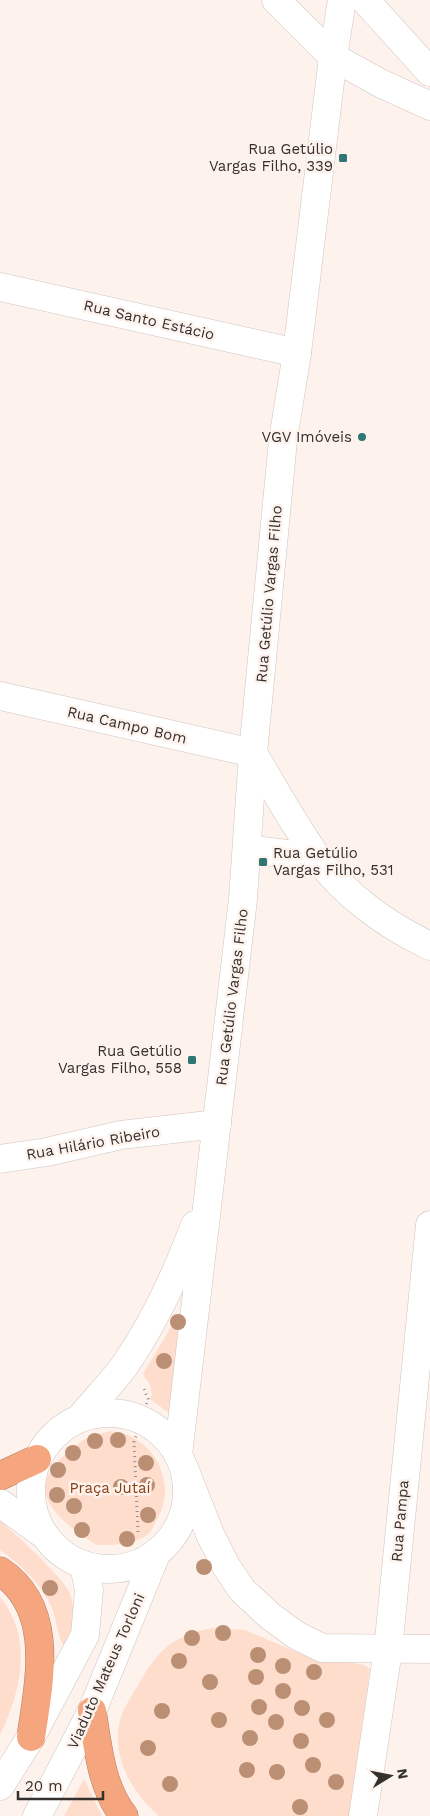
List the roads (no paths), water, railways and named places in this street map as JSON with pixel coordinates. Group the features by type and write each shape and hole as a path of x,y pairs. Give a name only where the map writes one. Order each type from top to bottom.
{"highway":[{"path":"0,1476 38,1459"},
{"path":"0,1571 7,1576 27,1599 40,1636 39,1679 31,1737"},
{"path":"92,1711 104,1776 116,1806 124,1816"}],"street":[{"name":"Rua Getúlio Vargas Filho","path":"148,1546 171,1539 180,1523 186,1505 187,1487 181,1461 216,1124 243,899 254,753 283,440 297,354 333,57 342,0"},
{"path":"365,0 430,72"},
{"path":"282,5 333,57 380,83 430,106"},
{"name":"Rua Santo Estácio","path":"0,287 297,354"},
{"name":"Rua Campo Bom","path":"0,696 254,753"},
{"path":"254,753 318,858 342,884 382,919 430,946"},
{"path":"247,848 318,858"},
{"name":"Rua Hilário Ribeiro","path":"0,1159 47,1152 121,1135 216,1124"},
{"name":"Rua Getúlio Vargas Filho","path":"80,1418 124,1366 150,1324 186,1251 209,1189"},
{"name":"Rua Pampa","path":"363,1816 388,1650 430,1225"},
{"path":"44,1534 30,1497 33,1471 48,1441 57,1432 80,1418 106,1412 145,1409 181,1461 210,1534 226,1566 242,1590 270,1616 296,1635 322,1648 430,1649"},
{"path":"0,1503 44,1534 61,1553 84,1565 103,1569 130,1566 148,1546"},
{"name":"Viaduto Mateus Torloni","path":"37,1816 92,1711 148,1546"},
{"path":"0,1786 31,1737 85,1635 90,1590 84,1565"}],"place":[{"name":"Rua Getúlio Vargas Filho, 339","path":"343,158"},
{"name":"VGV Imóveis","path":"362,437"},
{"name":"Rua Getúlio Vargas Filho, 531","path":"263,862"},
{"name":"Rua Getúlio Vargas Filho, 558","path":"192,1060"}],"park label":[{"name":"Praça Jutaí","path":"110,1488"}]}
